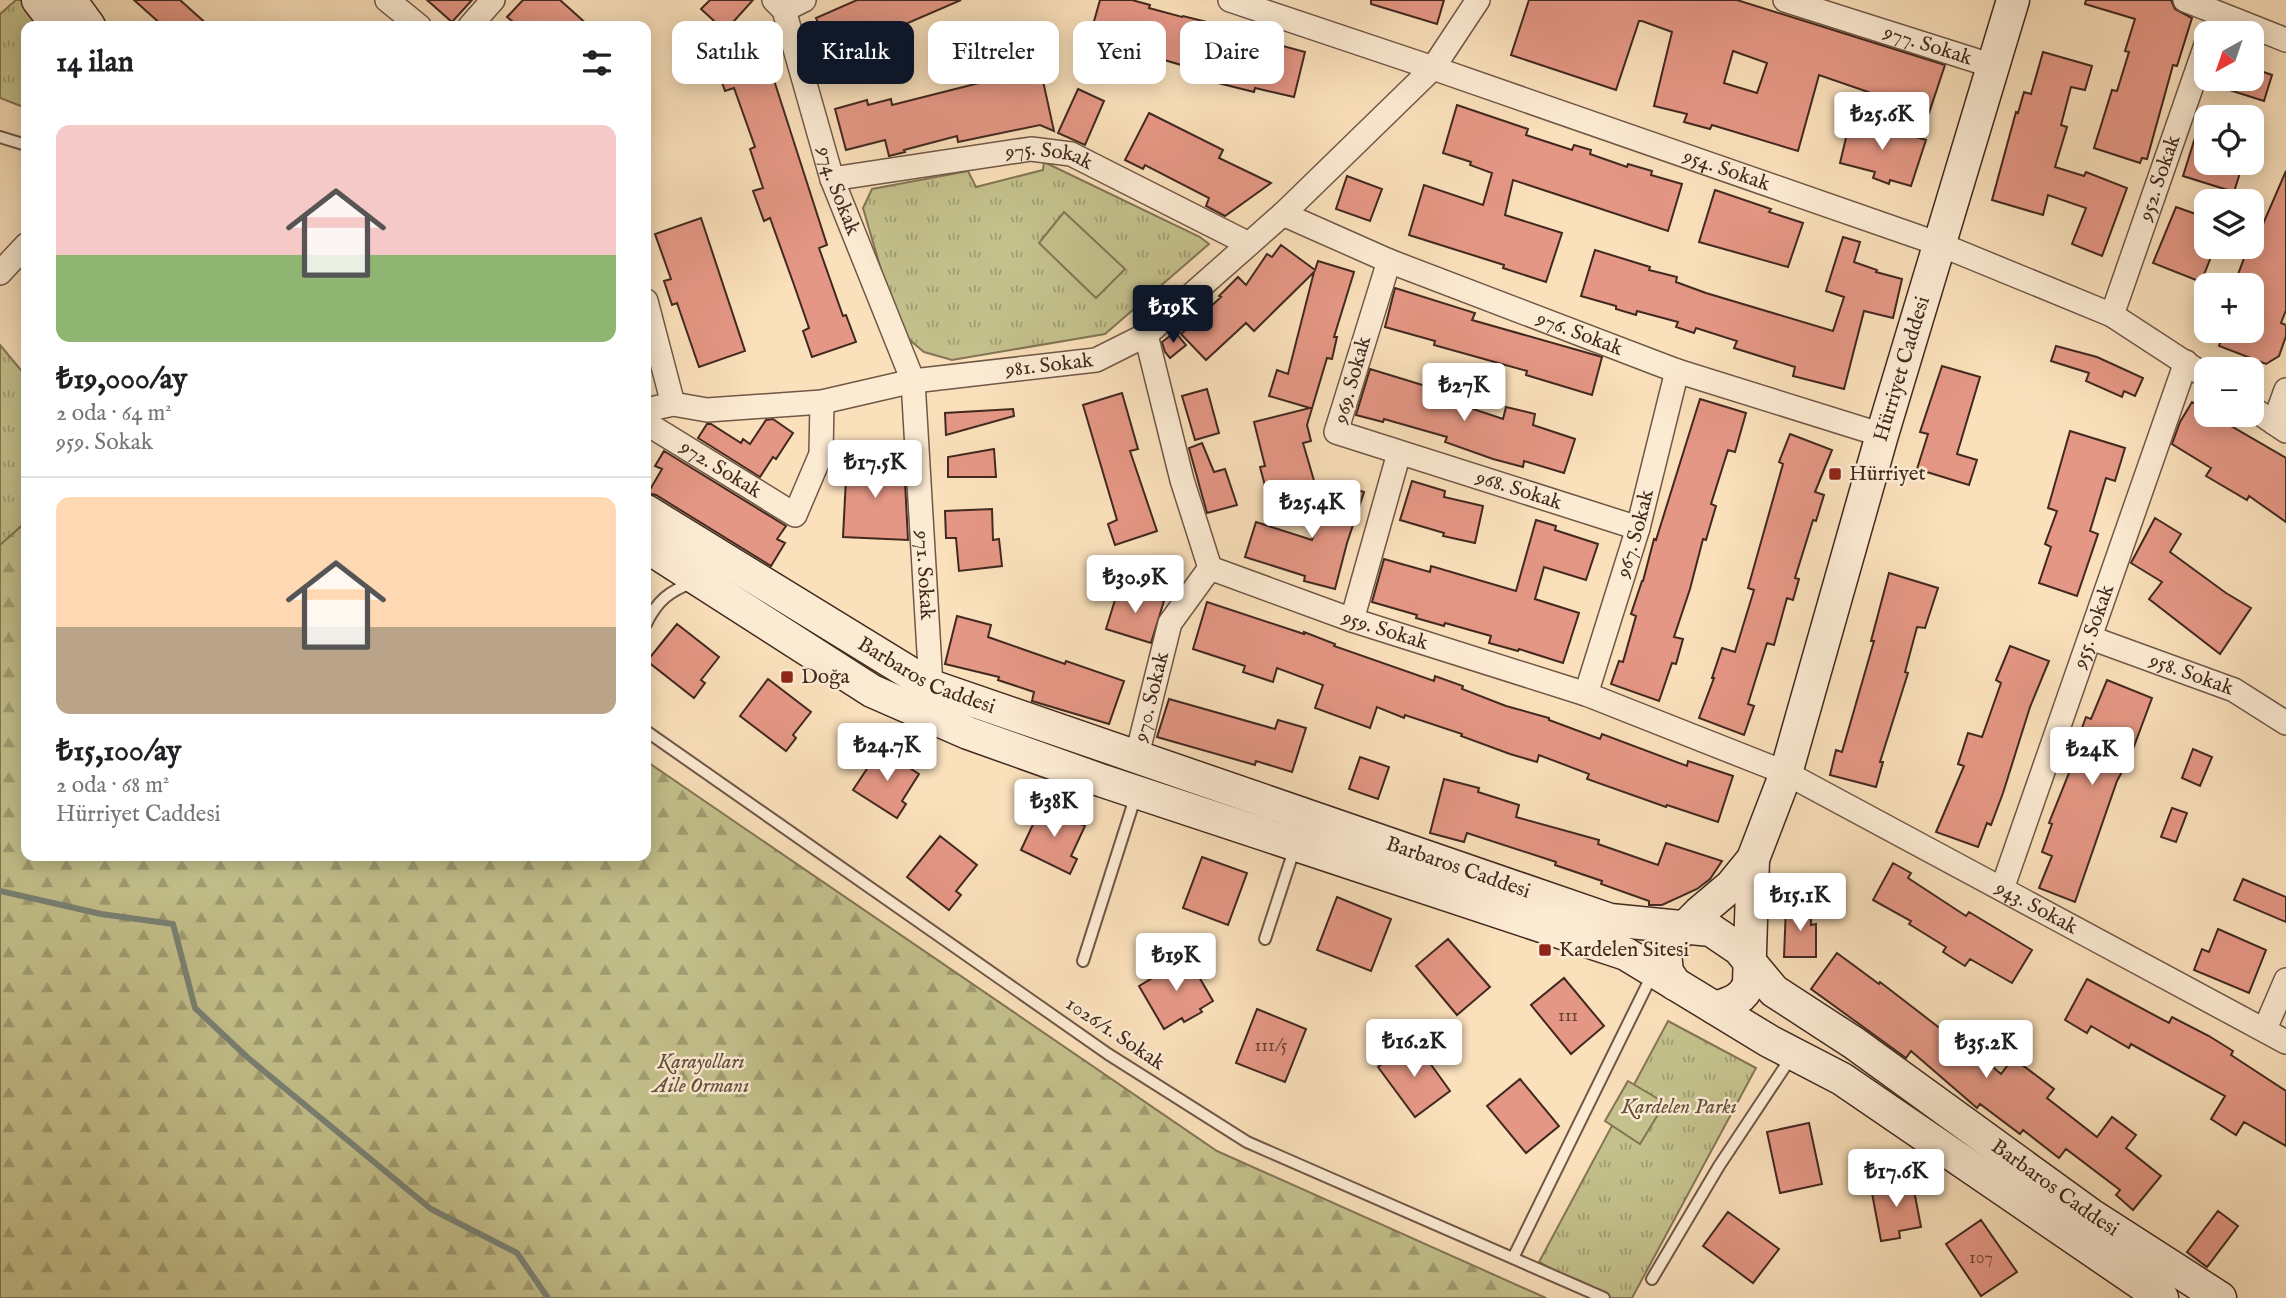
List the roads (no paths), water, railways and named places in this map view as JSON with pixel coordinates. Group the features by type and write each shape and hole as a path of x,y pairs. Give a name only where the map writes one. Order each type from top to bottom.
{"main road":[{"path":"38,0 80,14"},
{"name":"Hürriyet Caddesi","path":"1665,977 1665,953 1668,944 1731,886 1753,859 1786,773 1882,435 2014,0"},
{"name":"Barbaros Caddesi","path":"651,514 931,686 1609,920 1711,930 1739,949 1774,991 1854,1043 2091,1214 2220,1298"},
{"name":"Barbaros Caddesi","path":"651,549 872,691 968,733 1137,793 1626,954 1794,1054 1842,1079 2162,1298"},
{"name":"Hürriyet Caddesi","path":"1715,1008 1739,999 1746,991 1750,972 1753,859"}],"street":[{"path":"387,0 413,21"},
{"path":"474,21 493,0"},
{"name":"981. Sokak","path":"651,409 673,404 707,410 822,402 913,381 1096,360 1146,335 1283,214 1433,68 1478,0"},
{"name":"977. Sokak","path":"1785,0 1993,66"},
{"path":"2185,0 2216,15 2286,40"},
{"name":"954. Sokak","path":"1239,1 1939,244 2112,315 2194,368"},
{"name":"974. Sokak","path":"788,3 832,179 913,381"},
{"name":"952. Sokak","path":"2112,315 2194,79"},
{"name":"975. Sokak","path":"832,179 1031,149 1071,154 1249,244"},
{"name":"976. Sokak","path":"1283,214 1389,261 1677,371 1882,435"},
{"path":"0,273 21,250"},
{"name":"969. Sokak","path":"1389,261 1336,432 1399,453"},
{"path":"651,319 673,404"},
{"path":"1146,335 1182,480 1210,568"},
{"name":"955. Sokak","path":"2002,889 2186,362"},
{"name":"967. Sokak","path":"1586,694 1638,528 1677,371"},
{"name":"971. Sokak","path":"913,381 931,686"},
{"path":"2264,416 2280,427 2286,390"},
{"name":"972. Sokak","path":"651,426 795,515 821,454 822,402"},
{"path":"1352,620 1399,453"},
{"name":"968. Sokak","path":"1399,453 1638,528"},
{"name":"959. Sokak","path":"1210,568 1352,620 1586,694 1786,773"},
{"name":"970. Sokak","path":"1137,755 1170,623 1210,568"},
{"name":"958. Sokak","path":"2091,638 2234,690 2286,723"},
{"name":"943. Sokak","path":"1786,773 2286,1042"},
{"path":"2265,1029 2286,980"}],"lane":[{"path":"0,137 21,143"},
{"path":"651,615 660,600 675,589 697,581"},
{"name":"1026/1. Sokak","path":"651,734 1108,1054 1247,1142 1604,1298"},
{"path":"1083,961 1137,793"},
{"path":"1265,939 1296,845"},
{"path":"1513,1258 1665,977"},
{"path":"1652,1279 1719,1166 1794,1054"}],"waterway":[{"path":"0,891 101,914 173,924 195,1008 247,1057 431,1209 517,1253 548,1298"}],"place":[{"name":"Hürriyet","path":"1835,474"},
{"name":"Doğa","path":"787,677"},
{"name":"Kardelen Sitesi","path":"1545,950"}],"park label":[{"name":"Karayolları Aile Ormanı","path":"701,1074"},
{"name":"Kardelen Parkı","path":"1679,1107"}]}
